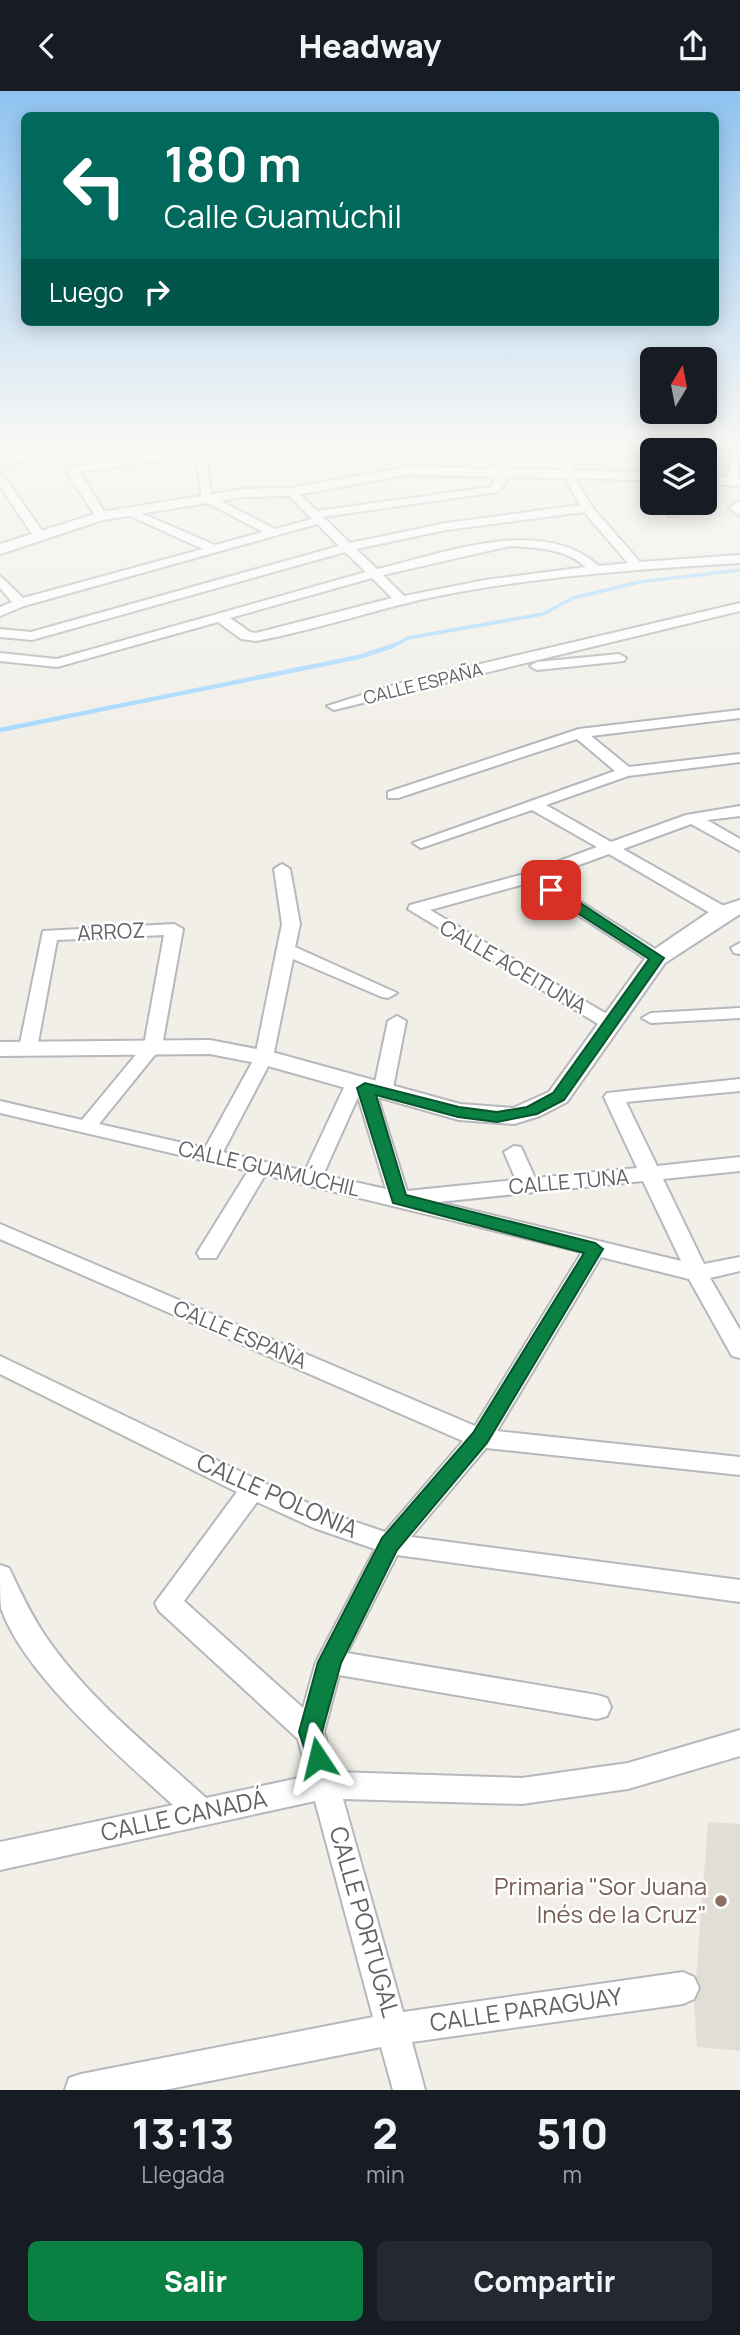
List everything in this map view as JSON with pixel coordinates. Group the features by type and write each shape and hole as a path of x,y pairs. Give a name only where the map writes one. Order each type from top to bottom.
{"street":[{"path":"0,549 22,540"},
{"path":"193,540 213,549"},
{"path":"0,612 20,603 245,540"},
{"path":"340,540 401,600"},
{"path":"0,633 32,636 346,546 375,540"},
{"path":"614,540 638,568"},
{"path":"0,657 57,663 372,574 518,541 569,551 595,569"},
{"path":"218,616 246,636 256,637 401,600 595,569 740,559"},
{"path":"2,587 20,603"},
{"path":"513,663 740,608"},
{"path":"513,663 520,666 541,666 619,658"},
{"name":"CALLE ESPAÑA","path":"334,706 408,685 513,663"},
{"path":"393,795 579,733 740,714"},
{"path":"579,733 626,772"},
{"path":"421,843 626,772 740,758"},
{"path":"0,1049 210,1047 264,1057 367,1088 480,1115 514,1116 531,1111 558,1097 657,958 732,910 534,804"},
{"path":"530,877 692,818 740,811"},
{"path":"692,818 740,846"},
{"path":"211,1155 264,1057 291,924 282,869"},
{"path":"530,877 657,958"},
{"name":"CALLE ACEITUNA","path":"530,877 416,909 611,1024"},
{"name":"ARROZ","path":"28,1048 49,935 174,929 153,1046"},
{"path":"286,950 388,993"},
{"path":"651,1018 740,1013"},
{"path":"311,1179 367,1088 397,1021"},
{"path":"86,1127 153,1046"},
{"path":"740,1086 614,1097 697,1273 740,1350"},
{"path":"367,1088 399,1199"},
{"name":"CALLE GUAMÚCHIL","path":"0,1107 399,1199 697,1273"},
{"path":"514,1151 528,1185"},
{"name":"CALLE TUNA","path":"399,1199 740,1164"},
{"path":"208,1253 260,1167"},
{"name":"CALLE ESPAÑA","path":"0,1231 480,1438 740,1466"},
{"path":"253,1489 168,1603 310,1732 330,1662 390,1544 480,1438 595,1249"},
{"path":"697,1273 740,1264"},
{"name":"CALLE POLONIA","path":"0,1364 253,1489 323,1521 390,1544 740,1591"},
{"path":"0,1576 37,1647 104,1722 201,1812"},
{"path":"330,1662 597,1707"},
{"name":"CALLE PORTUGAL","path":"310,1732 409,2090"},
{"name":"CALLE CANADÁ","path":"0,1856 326,1785 522,1791 628,1776 740,1743"},
{"name":"CALLE PARAGUAY","path":"81,2090 394,2029 683,1989"}],"shaded area":[{"name":"Primaria \"Sor Juana Inés de la Cruz\"","path":"708,1822 740,1824 740,2051 697,2047 694,2003"}],"waterway":[{"path":"394,645 408,638 543,614 573,598 639,582 740,570"},
{"path":"0,730 359,657 394,645"}],"place":[{"name":"Primaria \"Sor Juana Inés de la Cruz\"","path":"721,1901"}],"route":[{"path":"318,1758 310,1732 330,1662 390,1544 480,1438 595,1249 399,1199 365,1088 458,1112 497,1117 531,1111 558,1097 657,958 551,890"}]}
